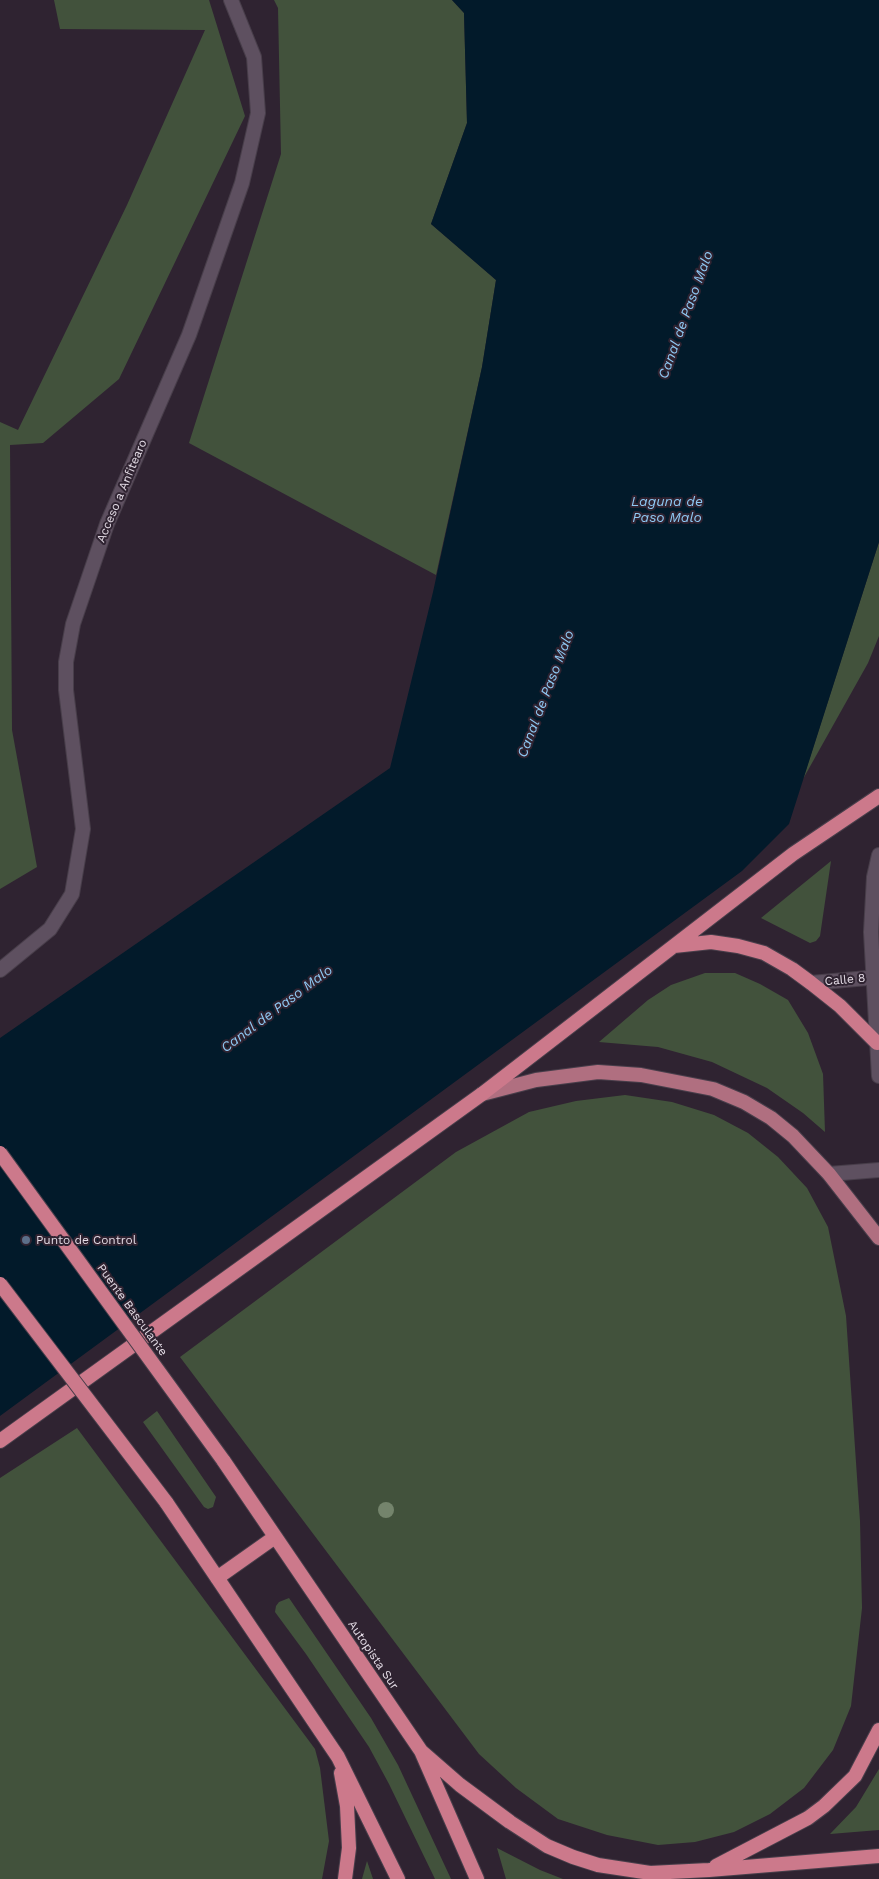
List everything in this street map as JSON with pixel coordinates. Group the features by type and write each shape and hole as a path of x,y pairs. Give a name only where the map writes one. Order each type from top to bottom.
{"highway":[{"path":"0,1441 482,1094 793,854 879,796"},
{"path":"674,946 710,942 738,946 764,953 792,969 840,1006 877,1043"},
{"name":"Puente Basculante","path":"0,1153 223,1460"},
{"path":"0,1284 166,1502 338,1757 398,1879"},
{"name":"Autopista Sur","path":"223,1460 420,1751 477,1879"},
{"path":"217,1578 275,1537"},
{"path":"709,1870 791,1828 824,1806 855,1776 879,1730"},
{"path":"420,1751 460,1785 510,1822 548,1846 598,1865 650,1872 709,1870 879,1856"},
{"path":"338,1757 347,1806 348,1848 345,1879"}],"main road":[{"path":"482,1094 536,1080 598,1072 641,1075 713,1089 744,1102 771,1118 793,1136 829,1174 879,1238"}],"street":[{"name":"Acceso a Anfitearo","path":"0,970 50,929 72,894 83,829 66,690 66,662 73,624 107,524 189,335 242,183 258,113 254,57 231,0"},
{"path":"879,855 874,877 871,932 876,977 879,1076"},
{"name":"Calle 8","path":"811,983 876,977"},
{"path":"829,1174 879,1170"}],"green space":[{"path":"54,0 209,0 245,116 119,379 43,443 10,445 12,730 37,867 0,889 0,422 18,430 127,205 205,30 60,29"},
{"path":"274,0 452,0 464,13 467,123 431,224 496,280 482,367 436,575 189,443 281,154 278,8"},
{"path":"879,542 879,636 868,663 803,779"},
{"path":"831,861 820,936 816,941 810,943 761,918"},
{"path":"705,973 735,973 760,984 788,1000 808,1033 823,1074 825,1132 803,1113 767,1088 712,1062 658,1047 599,1042 648,1000 671,985"},
{"path":"625,1095 672,1102 714,1115 748,1133 778,1157 807,1188 828,1227 846,1316 860,1521 862,1608 851,1706 833,1750 804,1788 770,1814 734,1832 695,1842 658,1845 607,1835 558,1819 516,1788 479,1754 180,1357 456,1152 529,1112 576,1101"},
{"path":"157,1411 216,1497 213,1507 208,1509 204,1507 143,1422"},
{"path":"77,1428 315,1749 320,1768 329,1841 322,1879 0,1879 0,1478"},
{"path":"289,1598 371,1718 398,1765 451,1879 435,1879 369,1747 275,1612 279,1602"},
{"path":"879,1769 879,1830 830,1834 856,1807"},
{"path":"497,1848 540,1870 563,1879 506,1879"},
{"path":"367,1861 373,1879 362,1879"}],"water":[{"name":"Laguna de Paso Malo","path":"452,0 879,0 879,542 789,824 742,871 0,1416 0,1038 390,768 433,592 482,367 496,280 431,224 467,123 464,13"}],"place":[{"name":"Punto de Control","path":"26,1240"}],"water label":[{"name":"Canal de Paso Malo","path":"686,315"},
{"name":"Canal de Paso Malo","path":"546,694"},
{"name":"Canal de Paso Malo","path":"277,1009"}]}
